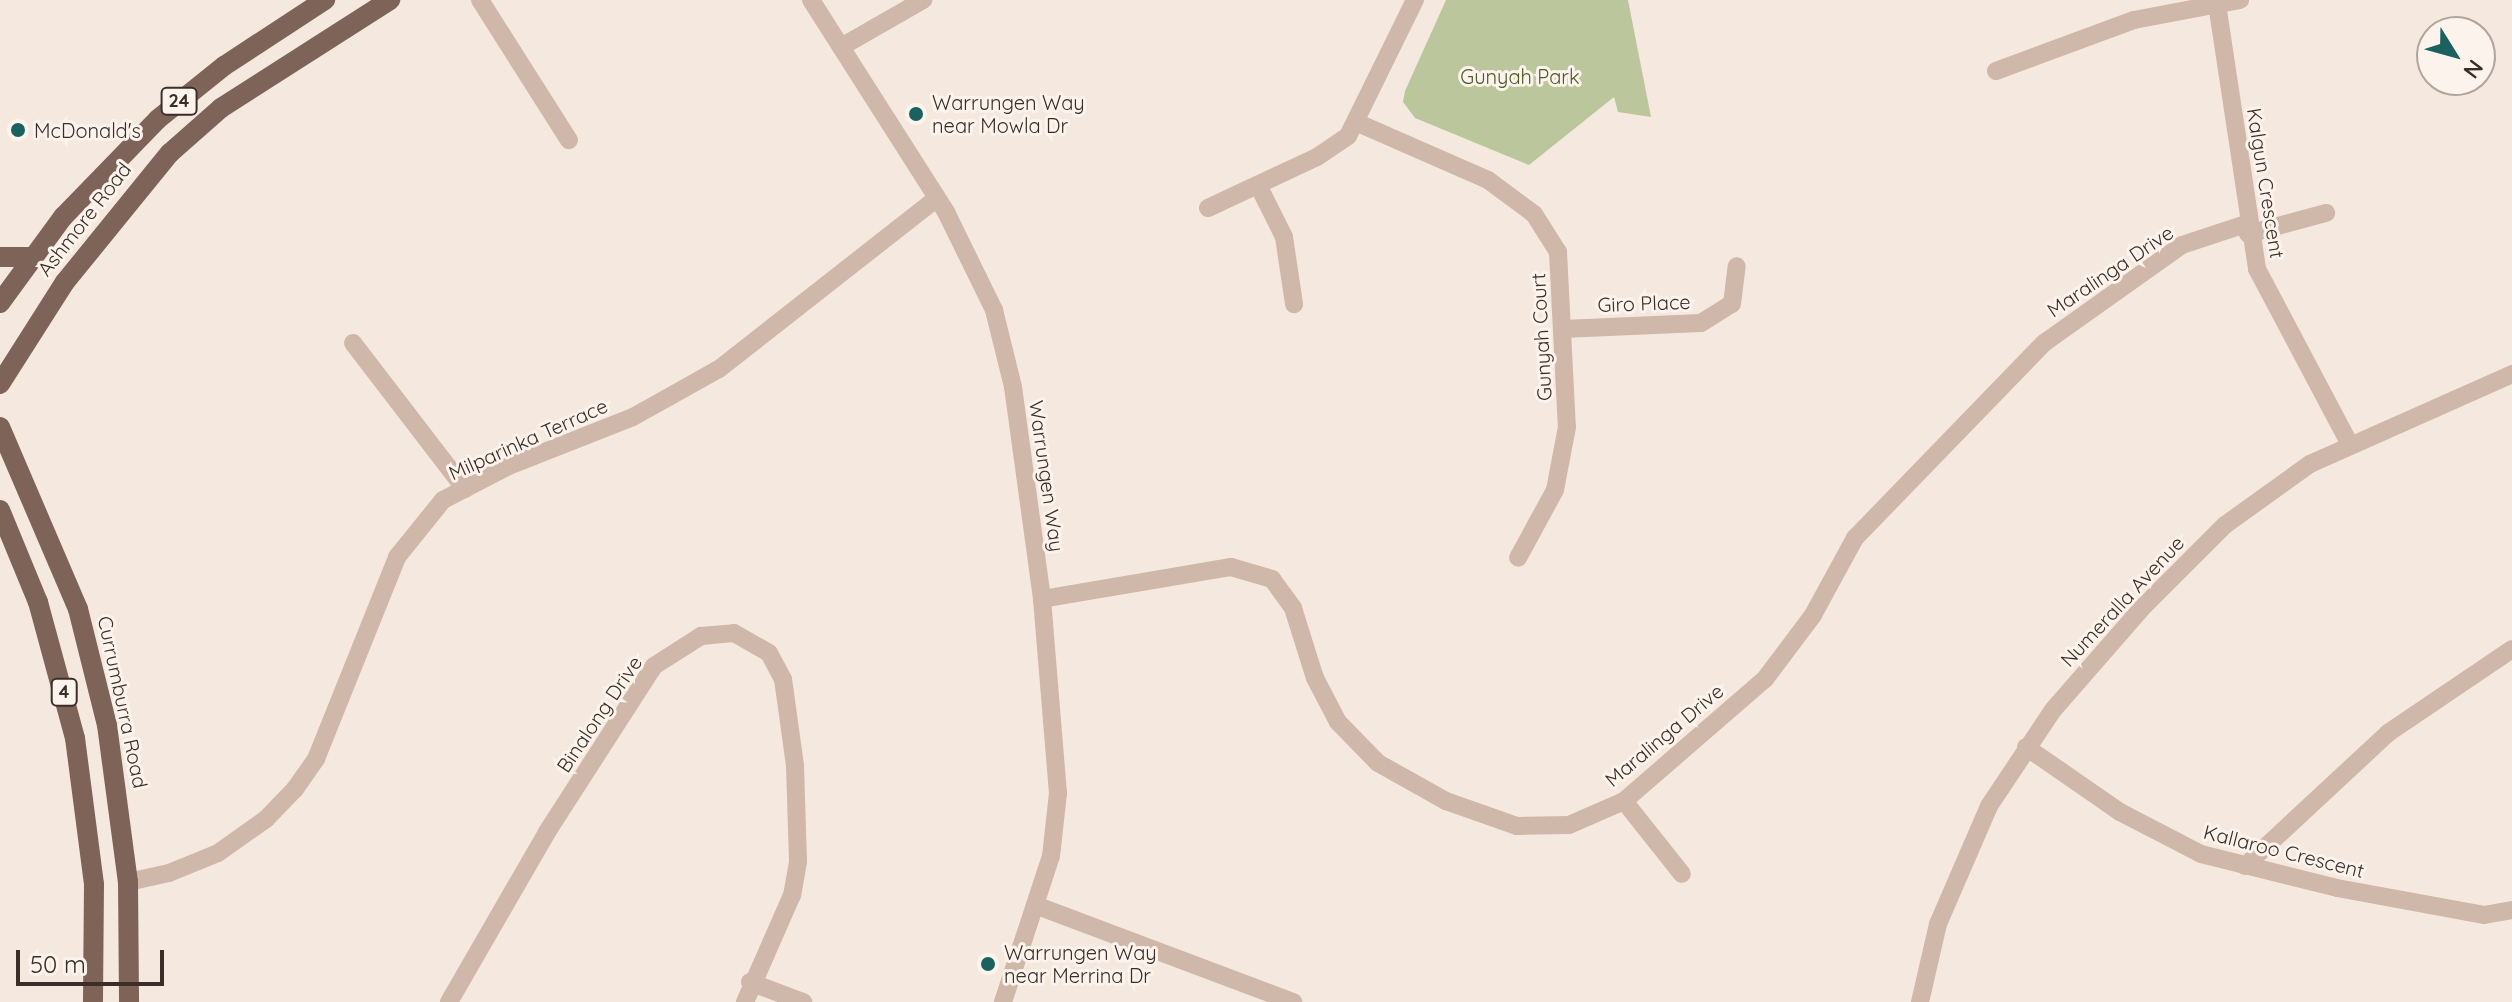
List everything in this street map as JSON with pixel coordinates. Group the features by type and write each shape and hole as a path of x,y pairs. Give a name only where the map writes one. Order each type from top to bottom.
{"main road":[{"name":"Ashmore Road","path":"0,303 32,257 87,189 158,119 224,66 325,0"},
{"name":"Ashmore Road","path":"0,384 65,282 170,153 221,108 390,0"},
{"path":"0,257 32,257"},
{"name":"Currumburra Road","path":"0,427 78,609 110,738 128,882 129,1002"},
{"name":"4","path":"0,510 38,602 75,738 94,884 93,1002"}],"street":[{"path":"480,0 569,140"},
{"name":"Warrungen Way","path":"811,0 937,198 994,310 1013,387 1042,599 1058,793 1051,856 1003,1002"},
{"path":"841,47 923,0"},
{"path":"1208,208 1331,149 1358,123 1415,0"},
{"path":"1996,71 2134,20 2240,0"},
{"name":"Kalgun Crescent","path":"2217,4 2247,229 2257,269 2349,443"},
{"name":"Gunyah Court","path":"1358,123 1488,180 1534,214 1558,252 1567,427 1555,490 1518,558"},
{"path":"1258,185 1284,237 1294,304"},
{"name":"Milparinka Terrace","path":"128,882 169,873 218,853 266,819 295,789 316,759 397,557 443,500 633,417 719,369 937,198"},
{"name":"Maralinga Drive","path":"1042,599 1231,567 1272,579 1293,608 1315,678 1338,722 1378,763 1446,801 1517,826 1569,825 1624,801 1765,679 1813,615 1855,538 2044,343 2182,245 2326,213"},
{"name":"Giro Place","path":"1563,329 1701,323 1732,304 1737,266"},
{"path":"353,343 465,489"},
{"name":"Numeralla Avenue","path":"1920,1002 1949,894 1974,834 2026,747 2085,671 2225,525 2310,464 2349,443 2512,374"},
{"name":"Binalong Drive","path":"449,1002 547,832 654,666 701,636 734,633 769,653 783,679 795,766 798,862 792,895 750,982 745,1002"},
{"path":"2245,866 2388,733 2512,649"},
{"name":"Kallaroo Crescent","path":"2026,747 2159,836 2245,866 2484,915 2512,910"},
{"path":"1624,801 1682,874"},
{"path":"1035,905 1293,1002"},
{"path":"750,982 803,1002"}],"green space":[{"name":"Gunyah Park","path":"1446,0 1628,0 1651,117 1618,112 1614,97 1529,165 1415,118 1403,102 1405,91"}],"place":[{"name":"Warrungen Way near Mowla Dr","path":"916,114"},
{"name":"McDonald's","path":"18,130"},
{"name":"Warrungen Way near Merrina Dr","path":"988,964"}]}
